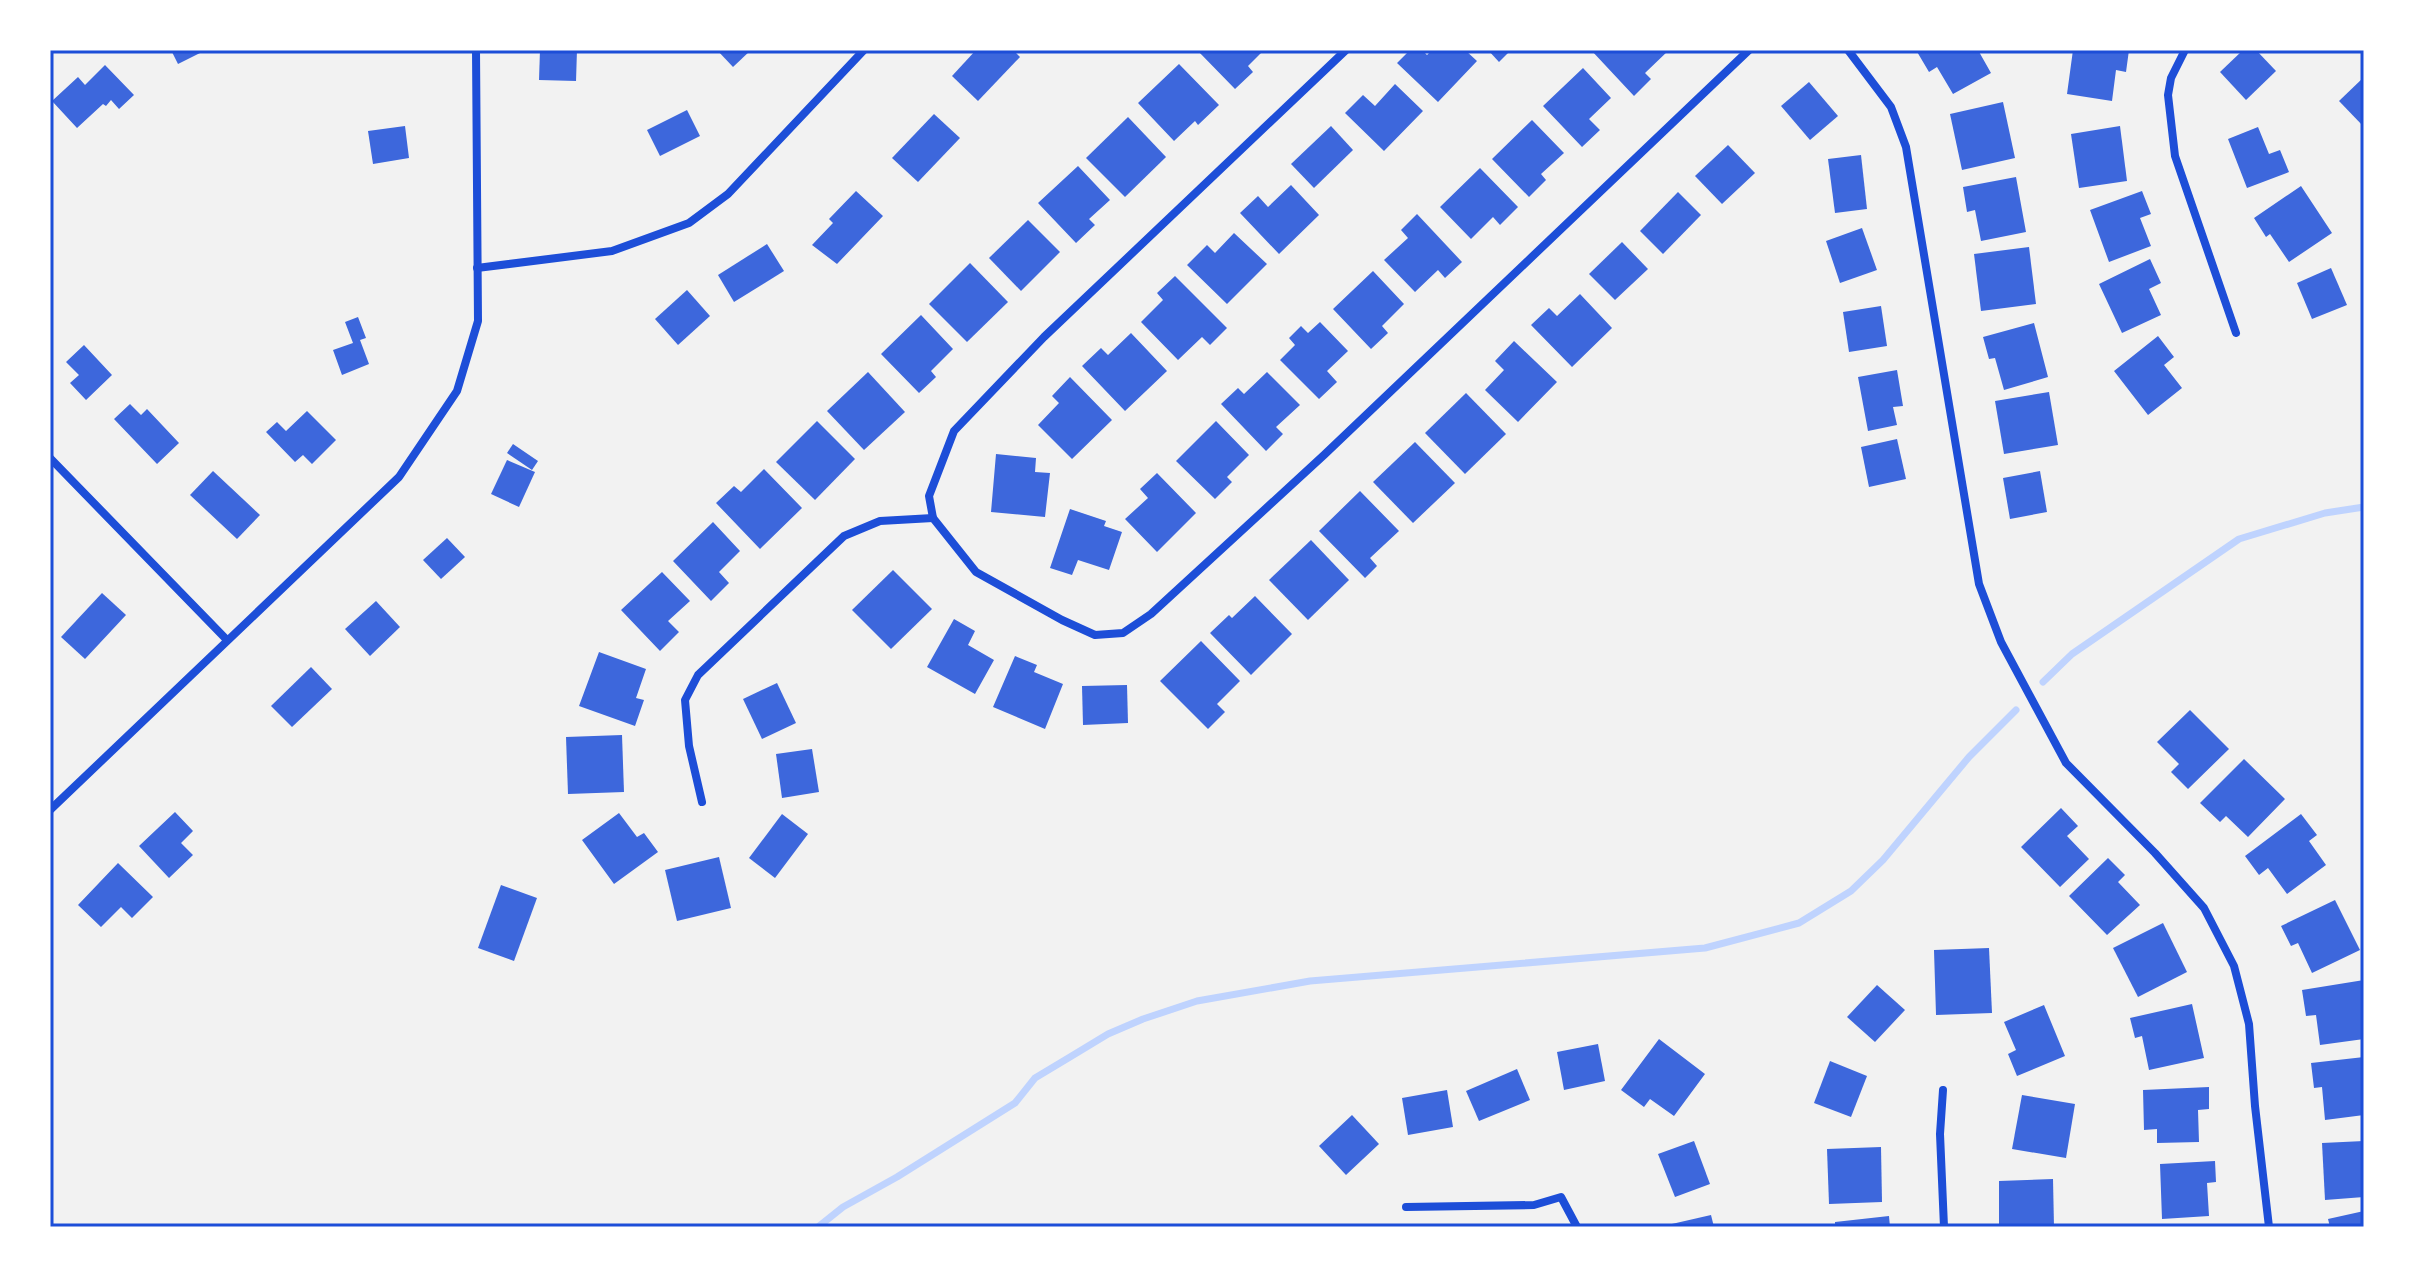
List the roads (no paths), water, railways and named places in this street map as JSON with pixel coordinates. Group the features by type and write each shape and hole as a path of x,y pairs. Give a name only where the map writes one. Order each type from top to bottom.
{"street":[{"path":"50,810 399,477 457,391 478,321 476,50"},
{"path":"477,268 612,251 689,223 728,194 864,50"},
{"path":"1346,50 1044,337 954,431 929,496 933,518 976,572 1095,635 1123,633 1151,614 1324,455 1749,50"},
{"path":"1848,50 1891,107 1906,147 1979,584 2001,642 2066,763 2155,853 2204,908 2234,966 2249,1024 2269,1227"},
{"path":"2185,50 2171,78 2168,95 2175,156 2236,333"},
{"path":"50,458 226,639"},
{"path":"702,802 689,746 685,700 698,675 844,536 880,521 933,518"},
{"path":"1943,1090 1940,1134 1944,1227"},
{"path":"1406,1207 1534,1205 1561,1197 1577,1227"}],"waterway":[{"path":"2043,682 2072,654 2239,539 2325,513 2364,507"},
{"path":"818,1227 843,1207 1015,1103 1035,1078 1108,1034 1197,1001 1310,981 1705,948 1799,923 1851,891 1883,860 1969,757 2016,710"}]}
